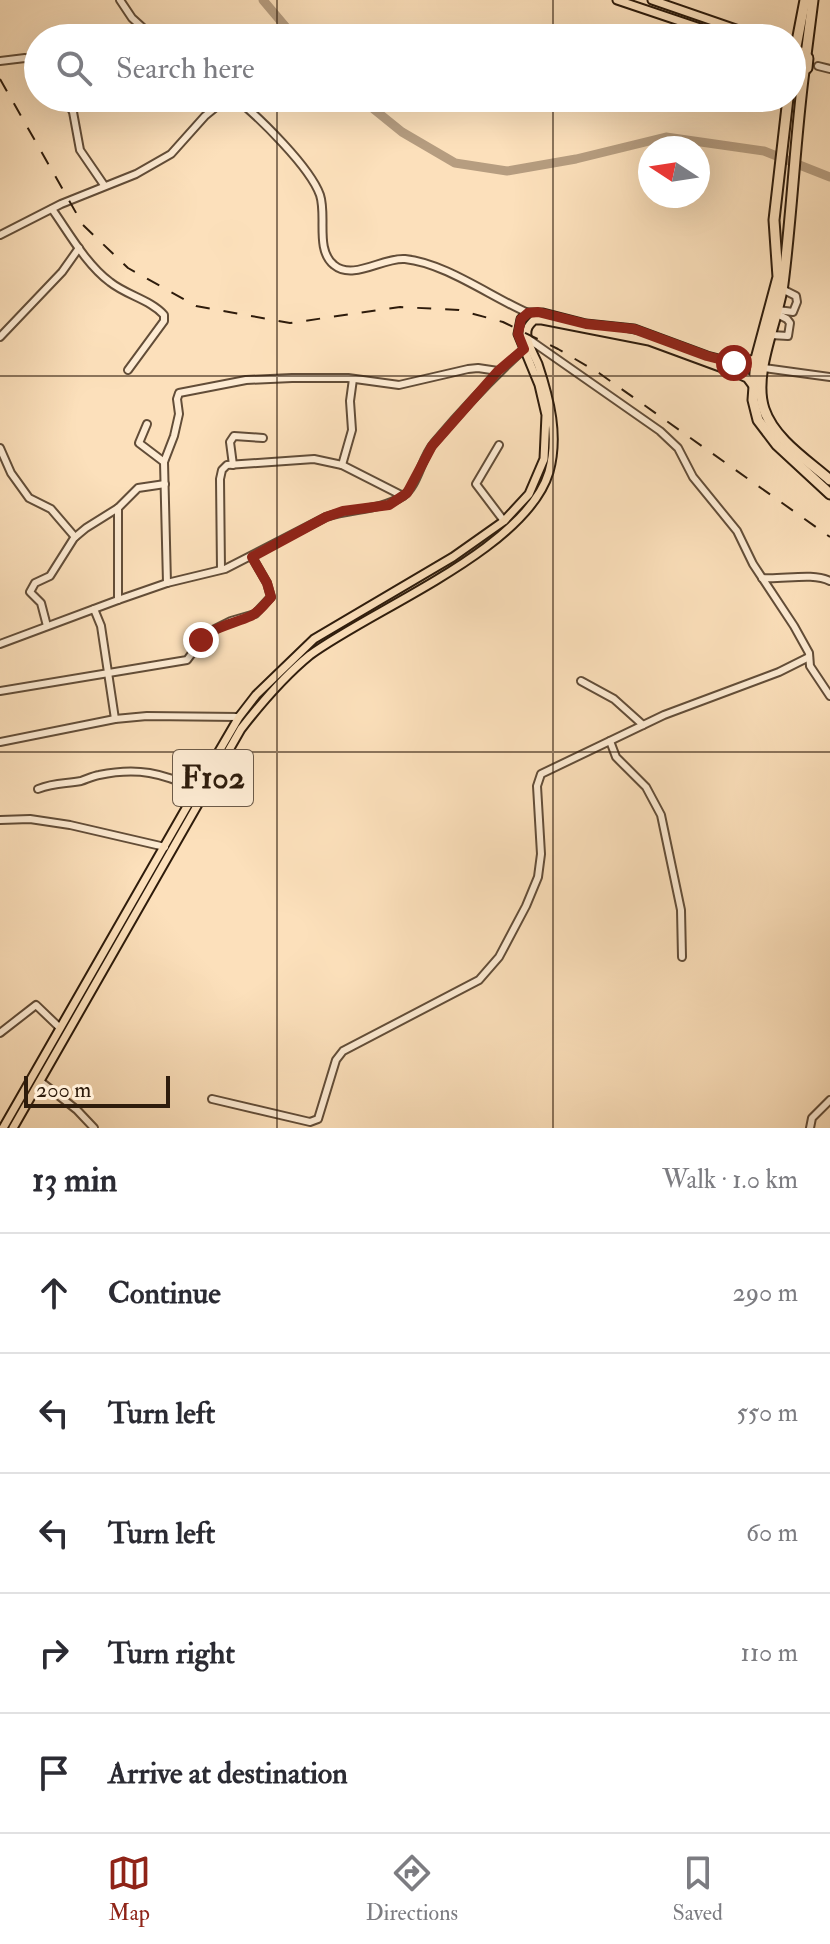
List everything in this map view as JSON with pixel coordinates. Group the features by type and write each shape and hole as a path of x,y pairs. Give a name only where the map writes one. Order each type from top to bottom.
{"highway":[{"path":"801,24 805,0"},
{"path":"805,24 813,0"},
{"path":"786,112 774,220 778,277 756,359 754,410 758,420 784,453 830,480"},
{"path":"800,112 782,289 760,393 769,420 830,494"}],"main road":[{"path":"617,0 688,24"},
{"path":"652,0 721,24"},
{"path":"528,313 634,329 734,363 756,359"},
{"name":"F102","path":"3,1128 239,717 268,681 314,639 453,557 507,519 529,494 545,452 546,415 539,385 518,329 521,319 528,313"},
{"path":"527,338 530,323 538,320 630,336 736,373 747,378 753,386"},
{"name":"F102","path":"13,1128 241,729 258,706 290,671 329,642 480,552 517,524 543,487 554,442 553,419 527,338"},
{"path":"507,519 517,524"}],"street":[{"path":"120,0 139,24"},
{"path":"0,61 24,58"},
{"path":"818,66 830,69"},
{"path":"73,112 80,150 104,185"},
{"path":"0,235 104,185 136,174 171,154 210,112"},
{"path":"248,112 311,178 320,196 325,255 332,264 349,271 393,259 418,262 528,313"},
{"path":"52,209 79,248 110,282 158,308 164,315 164,321 128,370"},
{"path":"0,337 62,272 79,248"},
{"path":"777,312 793,312 797,302 796,296 782,289"},
{"path":"771,335 783,338 788,336 790,330 787,319 777,312"},
{"path":"527,338 670,439 685,458 693,477 737,531 762,578 794,626 809,657 810,666 830,696"},
{"path":"0,644 167,583 221,569 252,557 326,517 343,511 389,505 413,486 432,446 498,371 524,349"},
{"path":"764,368 830,377"},
{"path":"167,583 164,462 174,436 179,414 177,396 181,391 246,380 316,377 399,385 468,369 498,371"},
{"path":"342,465 352,430 350,401 353,379"},
{"path":"147,424 139,443 164,462"},
{"path":"233,465 231,439 234,436 263,438"},
{"path":"499,445 476,484 507,519"},
{"path":"0,448 11,473 29,498 51,509 75,537"},
{"path":"221,569 220,479 227,465 314,459 342,465 403,496"},
{"path":"47,626 41,603 30,592 35,583 50,576 75,537 118,508 138,488 165,484"},
{"path":"118,508 118,600"},
{"path":"0,691 187,660 207,633 255,614 271,597 252,557"},
{"path":"762,578 814,577 830,581"},
{"path":"94,609 101,626 115,719"},
{"path":"212,1099 315,1122 321,1115 336,1060 343,1051 470,985 486,973 508,943 538,877 541,854 538,779 547,769 643,725 779,672 809,657"},
{"path":"581,681 614,699 643,725"},
{"path":"0,742 115,719 147,716 239,717"},
{"path":"610,741 616,757 646,787 661,815 681,910 682,957"},
{"path":"38,789 55,782 79,781 128,771 163,774 197,789"},
{"path":"0,820 30,819 70,825 165,847"},
{"path":"0,1033 36,1005 60,1028"},
{"path":"40,1081 77,1110 94,1128"},
{"path":"810,1128 812,1118 830,1100"}],"waterway":[{"path":"263,0 283,24"},
{"path":"377,112 402,132 455,163 507,171 576,159 666,137 764,151 830,177"}],"railway":[{"path":"0,79 83,225 128,268 196,306 290,323 400,307 459,310 503,322 599,373 830,537"}],"route":[{"path":"201,640 207,633 231,621 255,614 271,597 252,557 326,517 343,511 389,505 407,493 432,446 498,371 524,349 518,329 521,319 528,313 538,312 586,324 634,329 734,363"}]}
